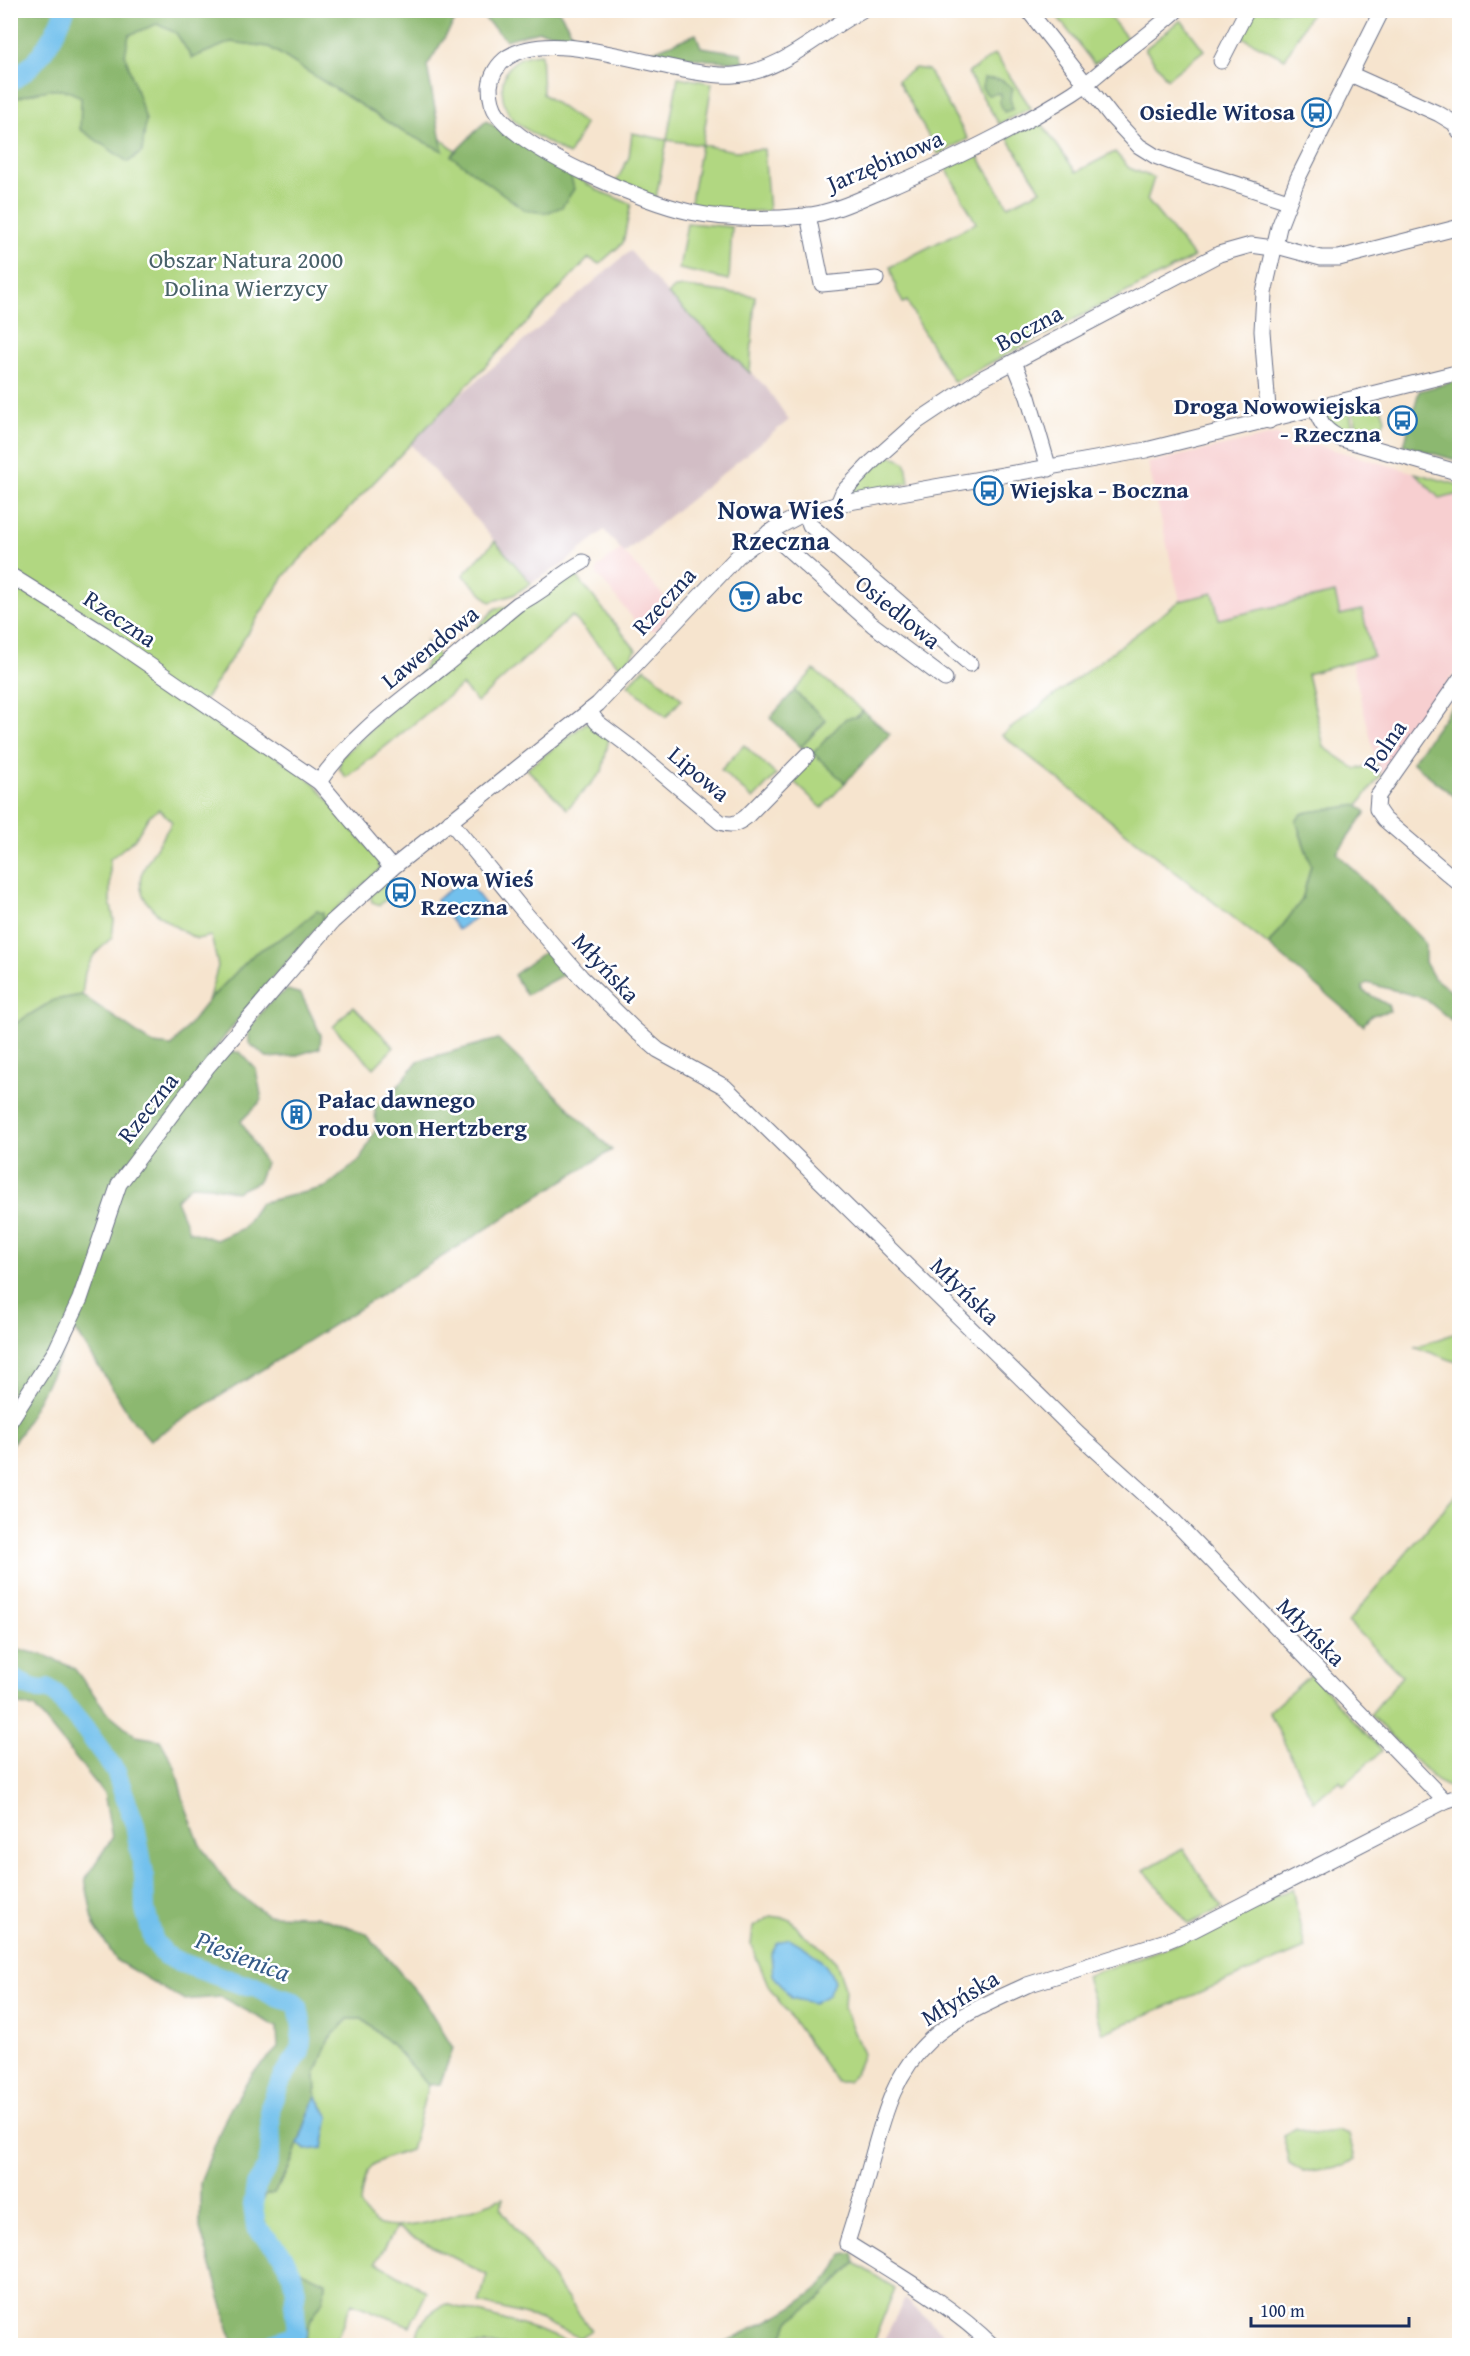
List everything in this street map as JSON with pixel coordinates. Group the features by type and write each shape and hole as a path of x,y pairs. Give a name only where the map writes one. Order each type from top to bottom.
{"street":[{"name":"Jarzębinowa","path":"862,10 787,57 770,66 745,73 701,74 598,51 547,47 520,51 511,55 496,68 492,78 491,103 506,124 543,150 616,188 675,208 707,215 759,219 808,215 862,200 1017,125 1085,85 1177,10"},
{"path":"1028,10 1085,85 1139,146 1155,156 1288,201"},
{"path":"1221,61 1247,10"},
{"path":"1269,421 1262,331 1264,293 1273,247 1288,201 1382,10"},
{"path":"1350,74 1458,124"},
{"path":"808,215 822,284 876,279"},
{"name":"Boczna","path":"838,504 843,492 854,480 918,422 981,379 1219,254 1251,244 1321,258 1339,258 1460,227"},
{"path":"1014,362 1028,397 1049,469"},
{"name":"Rzeczna","path":"10,1421 56,1350 80,1299 118,1184 208,1066 332,922 392,868 589,711 619,683 724,568 769,532 806,514 838,504 1049,469 1146,450 1460,372"},
{"path":"1316,409 1320,422 1327,432 1342,439 1460,473"},
{"path":"806,514 810,525 970,663"},
{"name":"Osiedlowa","path":"769,532 873,625 945,679"},
{"name":"Lawendowa","path":"319,782 334,759 389,709 518,604 529,599 567,570 583,562"},
{"name":"Rzeczna","path":"10,575 104,634 319,782 392,868"},
{"name":"Polna","path":"1460,679 1378,796 1377,809 1384,819 1460,884"},
{"name":"Lipowa","path":"589,711 597,722 647,760 720,822 728,825 735,824 746,817 807,755"},
{"name":"Młyńska","path":"450,821 581,977 635,1030 658,1050 725,1087 1078,1434 1172,1519 1452,1799 1193,1930 1166,1941 1027,1985 950,2024 932,2038 902,2072 882,2122 847,2243 964,2320 993,2346"}],"shaded area":[{"path":"630,251 668,294 766,387 789,420 624,553 604,530 565,563 531,583 407,440"},
{"path":"1277,434 1292,451 1316,445 1459,485 1459,667 1380,776 1335,594 1219,619 1213,593 1180,601 1148,463"},
{"path":"621,549 670,603 666,619 655,631 641,628 597,574 597,568"},
{"path":"905,2299 956,2345 881,2345"}],"green space":[{"path":"11,10 461,11 427,66 443,151 403,132 269,47 231,42 192,58 176,33 157,24 129,35 125,55 146,120 142,152 128,162 80,129 81,98 73,93 47,90 11,100"},
{"name":"Obszar Natura 2000 Dolina Wierzycy","path":"11,11 418,32 437,136 538,212 570,173 597,190 631,204 623,243 599,264 589,258 285,575 202,704 313,782 378,859 380,869 323,921 317,911 290,933 255,953 208,1001 218,966 211,936 197,939 158,915 144,897 141,887 143,871 172,822 159,809 149,816 135,839 110,859 110,901 114,920 112,937 94,955 85,972 82,995 54,1000 13,1025 11,1024"},
{"path":"477,11 559,11 574,36 539,31 506,40"},
{"path":"1053,11 1105,11 1128,39 1094,64"},
{"path":"1254,11 1312,11 1285,59 1242,37"},
{"path":"1181,20 1204,50 1167,79 1145,49"},
{"path":"696,34 701,47 741,53 744,62 708,60 651,52"},
{"path":"541,54 543,94 585,124 569,155 519,125 509,114 503,100 504,78 511,65 521,58"},
{"path":"995,54 1031,108 999,124 968,73"},
{"path":"915,68 928,70 968,139 938,154 898,80"},
{"path":"678,77 712,83 702,145 735,151 764,149 769,211 731,212 690,207 701,145 667,140"},
{"path":"984,78 1001,80 1013,88 1010,98 1013,109 1004,112 1000,103 1000,93 988,95 982,88"},
{"path":"486,121 570,173 574,189 562,207 546,213 525,210 451,156"},
{"path":"1040,121 1076,172 1115,152 1129,168 1154,178 1147,200 1194,257 954,382 907,301 903,303 890,267 976,223 946,168 976,153 1008,206 1041,190 1007,137"},
{"path":"632,133 667,140 656,198 616,182 629,157"},
{"path":"687,223 732,227 729,280 679,269"},
{"path":"685,287 755,296 750,373 668,294 675,288"},
{"path":"1459,380 1459,461 1404,445 1419,391"},
{"path":"1370,404 1382,410 1385,419 1379,434 1368,437 1359,433 1353,412 1355,408"},
{"path":"1340,408 1341,411 1350,412 1354,435 1338,433 1326,418 1332,411"},
{"path":"889,456 898,458 906,464 909,483 854,493 851,487"},
{"path":"1415,473 1459,485 1459,494 1440,499"},
{"path":"495,541 531,583 513,595 490,602 463,575"},
{"path":"574,573 636,650 622,669 572,616 477,702 462,685 346,778 339,768 341,758 402,698 413,684 428,659 426,641 443,661 496,608 521,605"},
{"path":"1213,593 1219,619 1335,593 1340,615 1362,610 1373,656 1307,674 1324,747 1356,769 1377,764 1380,776 1358,805 1302,814 1299,831 1311,865 1302,900 1268,945 1002,735 1180,601"},
{"path":"645,668 682,699 666,717 628,685"},
{"path":"814,670 863,711 814,753 845,783 822,808 790,778 813,753 801,747 826,721 794,691"},
{"path":"794,691 826,720 801,747 770,718"},
{"path":"1459,696 1460,790 1455,797 1412,762"},
{"path":"863,711 890,734 845,783 813,753 846,718 856,717"},
{"path":"587,722 609,738 602,772 567,809 527,769"},
{"path":"744,745 776,775 753,799 721,770"},
{"path":"1358,805 1366,812 1337,853 1425,943 1425,962 1434,978 1456,995 1459,1001 1459,1020 1451,1020 1424,998 1367,983 1363,986 1363,991 1388,1005 1390,1011 1372,1015 1363,1025 1268,945 1302,900 1311,865 1296,821 1302,814 1308,812"},
{"path":"393,875 388,897 380,905 372,902 370,895"},
{"path":"317,911 323,913 323,921 254,999 205,1062 229,1052 240,1052 256,1069 262,1100 241,1121 265,1163 258,1182 236,1192 210,1186 191,1185 176,1200 189,1231 216,1240 243,1228 260,1203 326,1187 360,1160 376,1129 375,1107 395,1090 418,1061 498,1039 612,1150 150,1440 131,1418 75,1329 20,1434 11,1445 11,1024 13,1025 54,1000 82,995 153,1044 172,1046 208,1001 255,953 290,933"},
{"path":"547,950 568,972 526,995 514,975"},
{"path":"287,990 301,994 321,1035 320,1048 294,1056 268,1058 249,1043 248,1029 269,1003"},
{"path":"353,1006 394,1047 374,1068 333,1027"},
{"path":"1459,1332 1459,1363 1415,1347"},
{"path":"1459,1491 1459,1790 1456,1791 1436,1781 1370,1715 1402,1676 1348,1622"},
{"path":"11,1648 44,1655 74,1668 107,1712 136,1736 160,1740 175,1767 185,1805 200,1845 233,1891 268,1915 316,1916 366,1933 422,1998 453,2048 440,2084 428,2085 391,2044 362,2019 348,2019 329,2039 315,2075 316,2096 288,2170 274,2193 266,2195 259,2208 269,2232 297,2269 325,2282 323,2301 311,2319 305,2340 296,2345 234,2345 200,2228 200,2182 228,2112 253,2073 278,2048 277,2027 221,1997 183,2000 117,1961 94,1925 85,1879 112,1838 104,1793 34,1707 11,1704"},
{"path":"1311,1674 1382,1751 1343,1785 1340,1781 1313,1801 1269,1712"},
{"path":"1183,1848 1222,1908 1189,1924 1144,1870"},
{"path":"1292,1888 1305,1948 1103,2033 1086,1976 1199,1936"},
{"path":"771,1916 790,1919 803,1935 822,1948 836,1962 845,1987 844,2008 863,2054 855,2074 848,2082 837,2082 769,1987 751,1945 753,1927"},
{"path":"348,2019 362,2019 391,2044 428,2085 411,2150 379,2161 368,2171 360,2204 368,2217 382,2225 398,2227 416,2225 503,2198 501,2209 591,2330 579,2338 534,2317 479,2303 487,2275 396,2228 376,2262 427,2292 410,2326 352,2303 334,2345 296,2345 305,2340 311,2318 323,2301 325,2283 297,2269 269,2232 259,2208 266,2195 273,2192 283,2180 298,2144 306,2150 329,2117 316,2096 315,2075 329,2039"},
{"path":"1296,2128 1312,2134 1337,2131 1349,2135 1355,2159 1344,2166 1304,2172 1289,2163 1283,2136"},
{"path":"853,2253 855,2263 818,2300 789,2321 783,2335 762,2345 716,2346 775,2317 804,2299 830,2277 842,2255"},
{"path":"855,2263 895,2288 872,2345 795,2345 783,2335 789,2321 818,2300"},
{"path":"446,2304 528,2327 576,2345 417,2345 418,2331 424,2320"}],"water":[{"path":"465,878 488,908 458,930 436,900"},
{"path":"789,1938 821,1960 834,1981 828,1995 814,2003 791,1998 773,1975 771,1954 777,1943"},
{"path":"316,2096 329,2117 323,2148 306,2150 298,2144"}],"waterway":[{"name":"Piesienica","path":"10,81 28,68 44,51 65,10"},
{"name":"Piesienica","path":"10,1677 29,1687 39,1690 48,1689 56,1694 116,1772 135,1825 144,1874 145,1910 154,1941 165,1955 241,1984 255,1986 276,1997 294,2002 298,2006 302,2028 300,2052 282,2078 270,2107 271,2149 267,2167 256,2186 253,2205 256,2227 283,2256 292,2274 296,2291 294,2304 297,2331 271,2346"}],"place":[{"name":"Osiedle Witosa","path":"1316,112"},
{"name":"Droga Nowowiejska - Rzeczna","path":"1402,420"},
{"name":"Wiejska - Boczna","path":"989,490"},
{"name":"abc","path":"745,596"},
{"name":"Nowa Wieś Rzeczna","path":"400,893"},
{"name":"Pałac dawnego rodu von Hertzberg","path":"297,1114"}],"district":[{"name":"Nowa Wieś Rzeczna","path":"781,526"}]}
